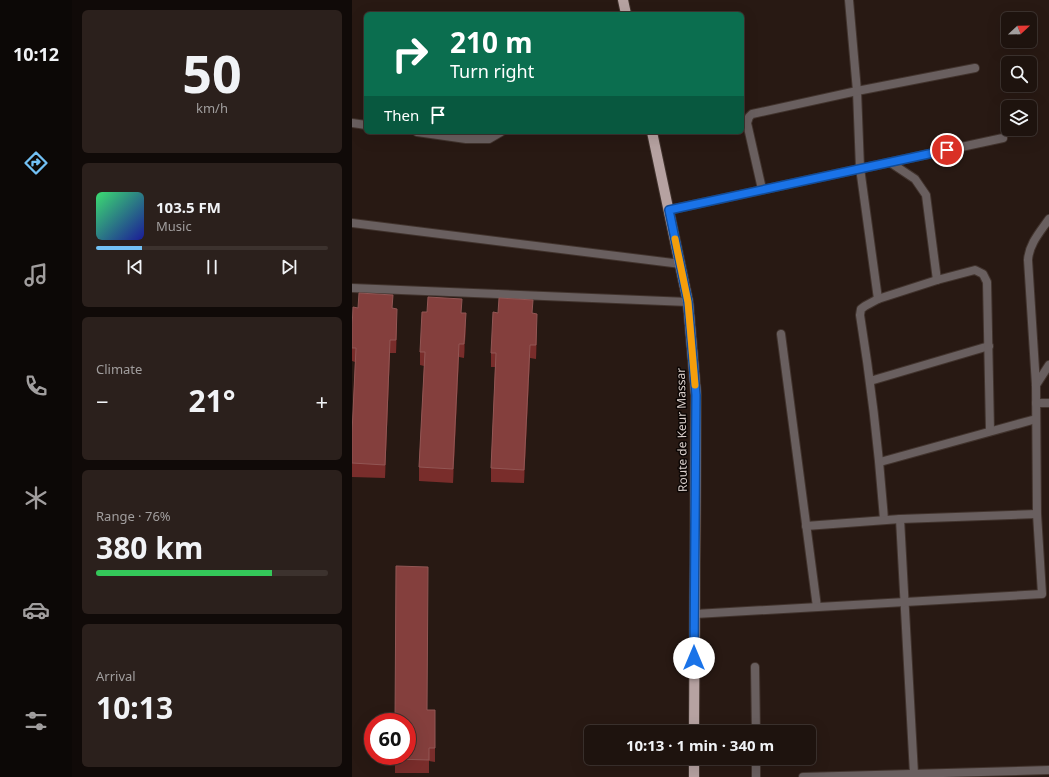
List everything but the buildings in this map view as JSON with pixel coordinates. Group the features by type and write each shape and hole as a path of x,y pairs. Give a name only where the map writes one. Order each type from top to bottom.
{"main road":[{"path":"623,0 626,12"},
{"name":"Route de Keur Massar","path":"652,134 688,302 696,395 694,725"},
{"path":"694,765 694,777"}],"street":[{"path":"850,0 857,91 860,168 878,299"},
{"path":"762,189 748,123 749,117 752,114 857,91 975,68"},
{"path":"352,123 364,125"},
{"path":"431,134 466,139 489,139 498,134"},
{"path":"669,210 1003,138"},
{"path":"891,163 915,179 926,195 937,280"},
{"path":"695,614 1042,594 1037,514 1036,385 1028,253 1049,219"},
{"path":"352,223 681,264"},
{"path":"884,520 880,462 860,315 861,309 878,299 937,280 975,270 982,274 987,282 990,431"},
{"path":"352,288 688,302"},
{"path":"781,334 817,607"},
{"path":"870,381 989,346"},
{"path":"1036,385 1049,365"},
{"path":"1036,403 1049,403"},
{"path":"880,462 1036,419"},
{"path":"806,526 900,519 1037,514"},
{"path":"900,519 914,774"},
{"path":"755,667 756,725"},
{"path":"756,765 756,777"},
{"path":"803,777 1049,770"}],"slow traffic":[{"path":"675,239 688,302 695,385"}],"route":[{"path":"694,658 696,395 688,302 669,210 947,150"}]}
